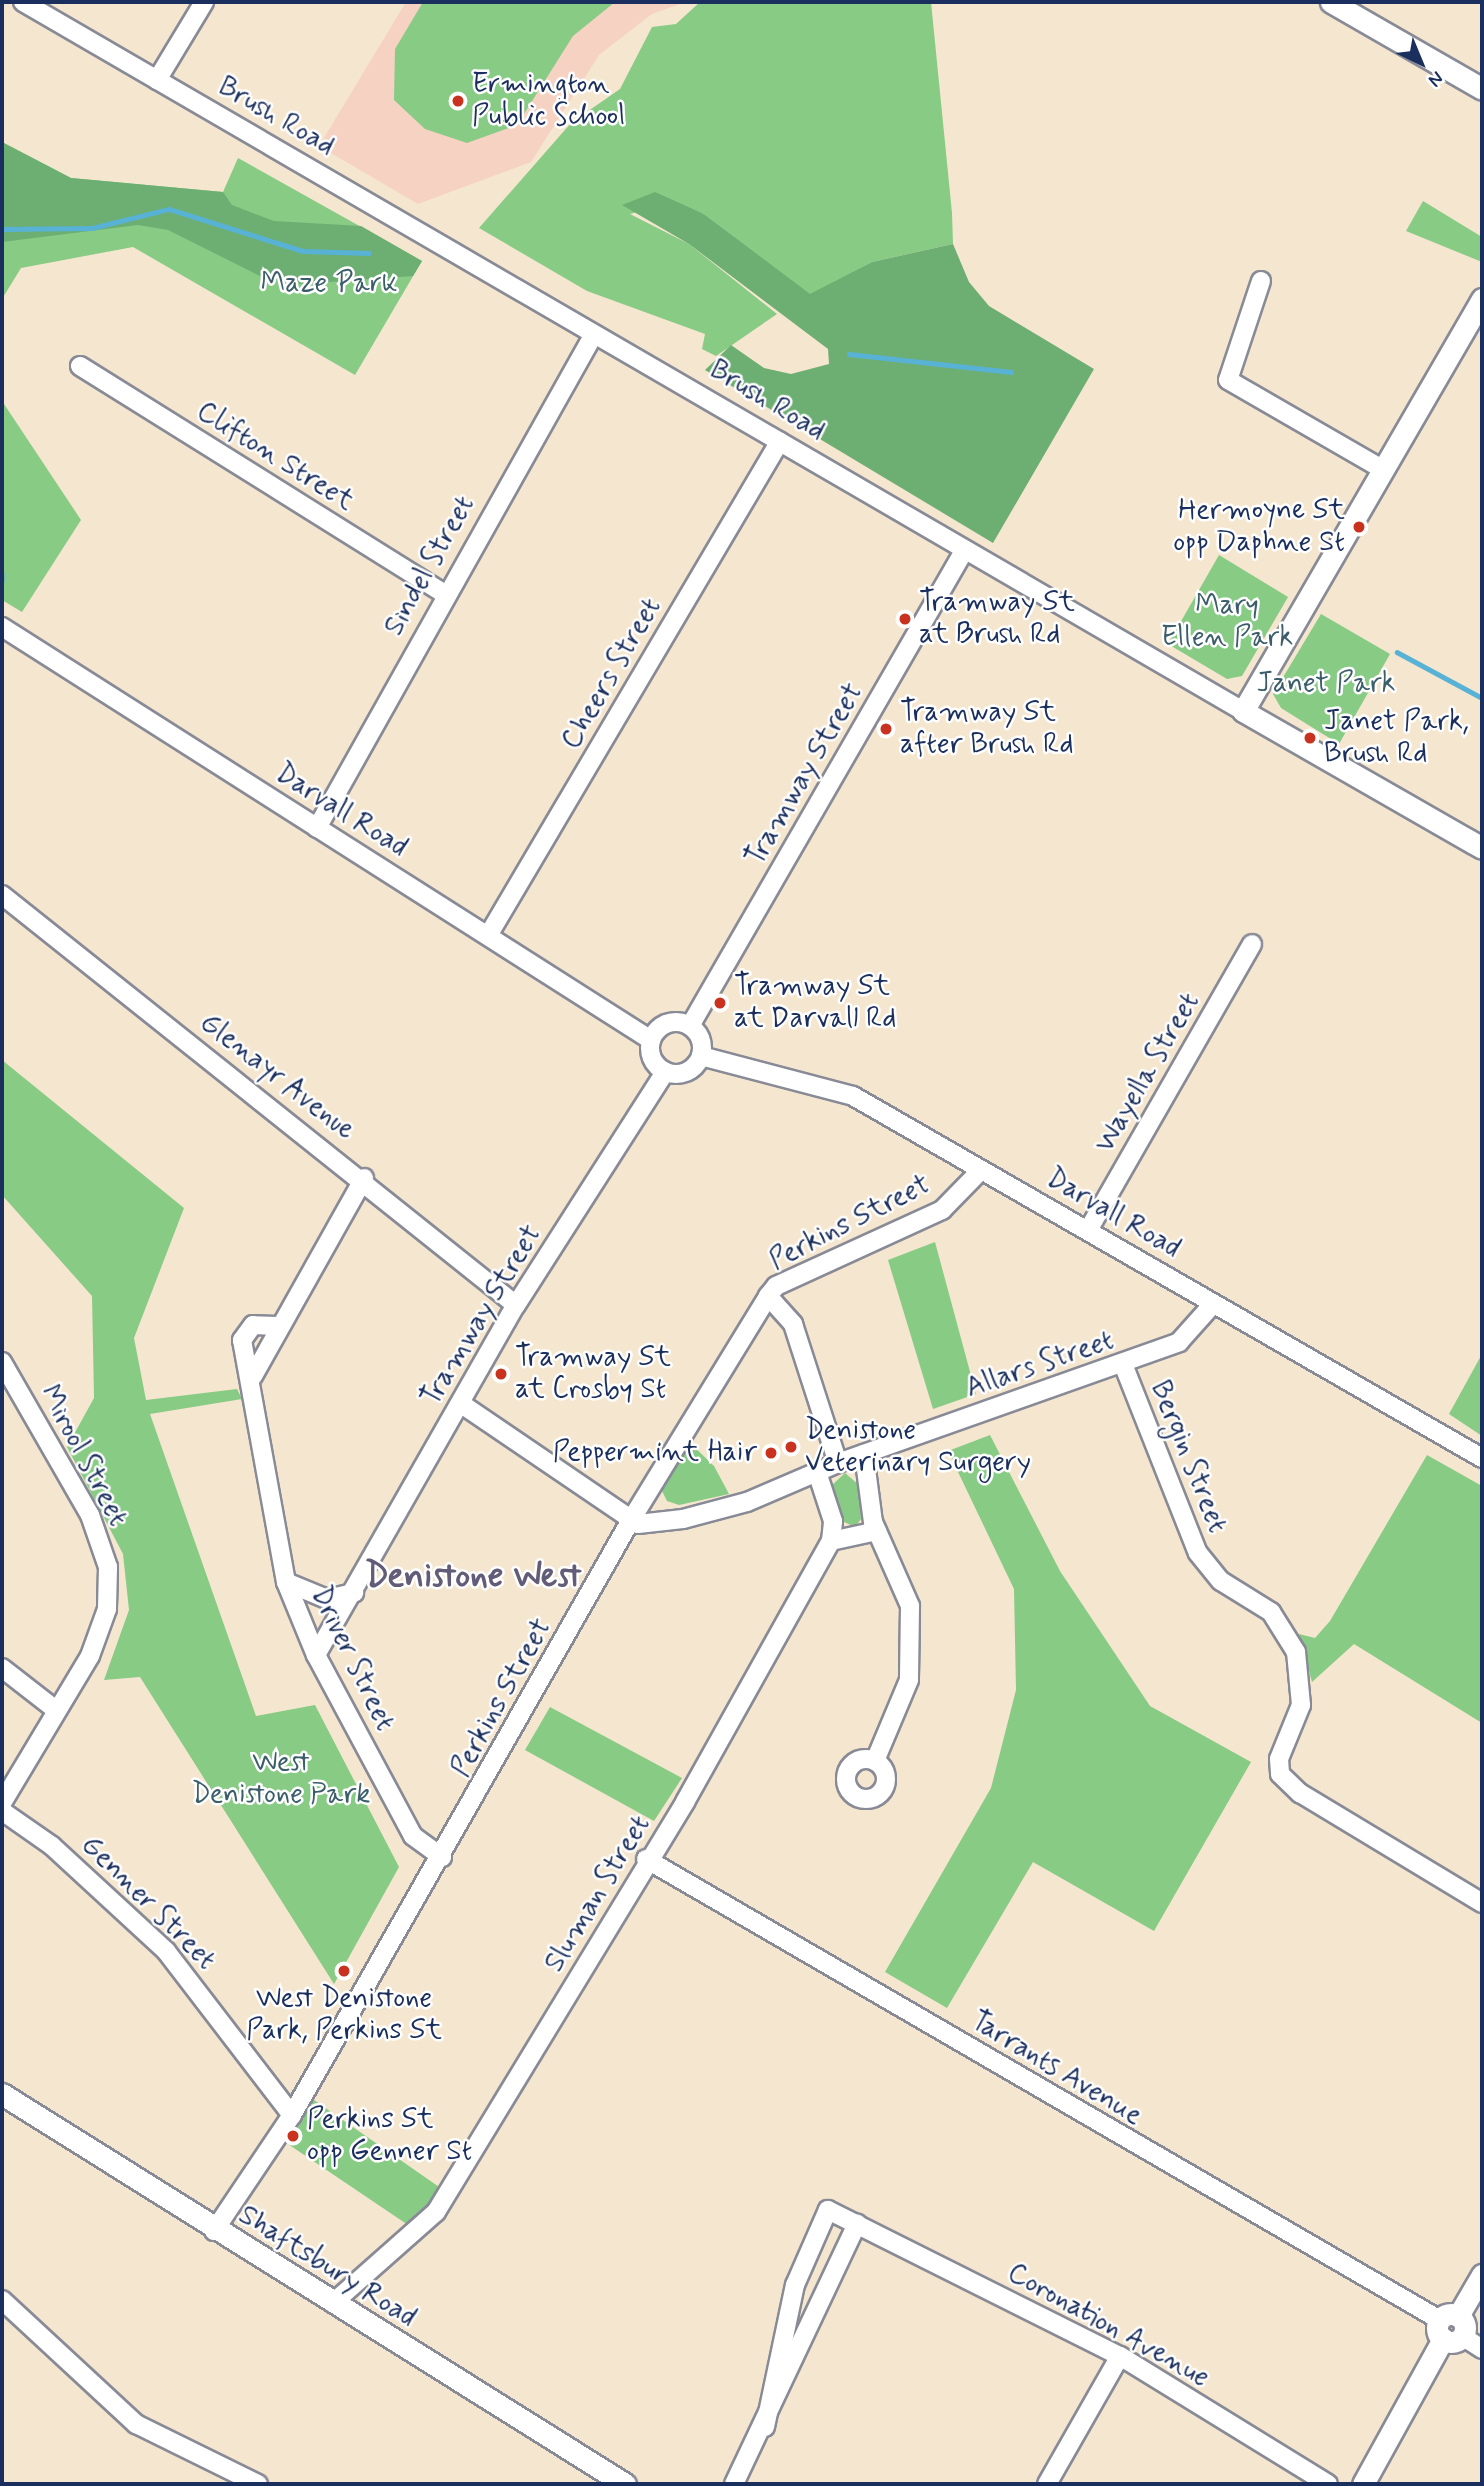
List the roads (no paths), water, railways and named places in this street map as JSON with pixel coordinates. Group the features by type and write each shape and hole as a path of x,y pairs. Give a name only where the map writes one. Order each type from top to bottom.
{"street":[{"name":"Brush Road","path":"23,2 964,551 1482,848"},
{"path":"157,79 204,2"},
{"path":"1331,2 1482,89"},
{"path":"1261,281 1228,380 1382,469"},
{"path":"1243,711 1482,299"},
{"name":"Sindel Street","path":"317,828 443,593 594,334"},
{"name":"Clifton Street","path":"80,366 443,593"},
{"name":"Cheers Street","path":"489,934 779,441"},
{"name":"Tramway Street","path":"690,1026 964,551"},
{"name":"Darvall Road","path":"2,627 489,934 651,1040"},
{"name":"Glenayr Avenue","path":"2,895 364,1178 516,1305"},
{"name":"Wayella Street","path":"1090,1227 1252,944"},
{"path":"667,1023 690,1026 701,1039 701,1056 683,1073 665,1072 653,1061 651,1040 667,1023"},
{"name":"Darvall Road","path":"701,1056 853,1096 981,1170 1090,1227 1213,1304 1482,1458"},
{"name":"Tramway Street","path":"316,1655 354,1593 516,1305 665,1072"},
{"name":"Perkins Street","path":"214,2231 292,2115 442,1857 631,1520 768,1296 776,1286 942,1210 981,1170"},
{"path":"253,1376 278,1326 364,1178"},
{"path":"768,1296 793,1324 838,1463"},
{"name":"Allars Street","path":"631,1520 682,1520 1123,1364 1179,1342 1213,1304"},
{"name":"Driver Street","path":"278,1326 260,1323 244,1334 286,1582 316,1655 413,1836 442,1857"},
{"name":"Mirool Street","path":"2,1362 90,1515 108,1567 107,1609 90,1656 2,1803"},
{"name":"Bergin Street","path":"1123,1364 1201,1559 1222,1581 1271,1612 1296,1652 1301,1705 1279,1759 1280,1774 1300,1793 1482,1903"},
{"path":"460,1404 631,1520"},
{"path":"864,1454 877,1531 910,1606 911,1665 904,1696 875,1761"},
{"path":"817,1472 833,1521 831,1541 877,1531"},
{"name":"Sluman Street","path":"333,2303 436,2212 646,1859 685,1802 831,1541"},
{"path":"286,1582 327,1600 354,1593"},
{"path":"2,1668 56,1710"},
{"name":"Genner Street","path":"2,1811 52,1846 166,1951 292,2115"},
{"name":"Tarrants Avenue","path":"646,1859 1451,2328 1482,2349"},
{"name":"Shaftsbury Road","path":"2,2094 214,2231 625,2484"},
{"name":"Coronation Avenue","path":"765,2427 795,2284 828,2210 1120,2356 1328,2484"},
{"path":"734,2484 765,2427 857,2224"},
{"path":"1363,2484 1482,2275"},
{"path":"2,2300 136,2424 258,2484"},
{"path":"1047,2484 1120,2356"}],"waterway":[{"path":"2,229 92,228 169,209 303,251 369,253"},
{"path":"849,354 1011,372"},
{"path":"2,574 2,581"},
{"path":"1397,652 1482,698"}],"place":[{"name":"Ermington Public School","path":"458,101"},
{"name":"Hermoyne St opp Daphne St","path":"1359,527"},
{"name":"Tramway St at Brush Rd","path":"905,619"},
{"name":"Tramway St after Brush Rd","path":"886,729"},
{"name":"Janet Park, Brush Rd","path":"1310,738"},
{"name":"Tramway St at Darvall Rd","path":"720,1003"},
{"name":"Tramway St at Crosby St","path":"501,1374"},
{"name":"Denistone Veterinary Surgery","path":"791,1447"},
{"name":"Peppermint Hair","path":"771,1453"},
{"name":"West Denistone Park, Perkins St","path":"344,1971"},
{"name":"Perkins St opp Genner St","path":"293,2136"}],"district":[{"name":"Denistone West","path":"473,1576"}],"park label":[{"name":"Maze Park","path":"329,284"},
{"name":"Mary Ellen Park","path":"1227,622"},
{"name":"Janet Park","path":"1326,684"},
{"name":"West Denistone Park","path":"281,1779"}]}
